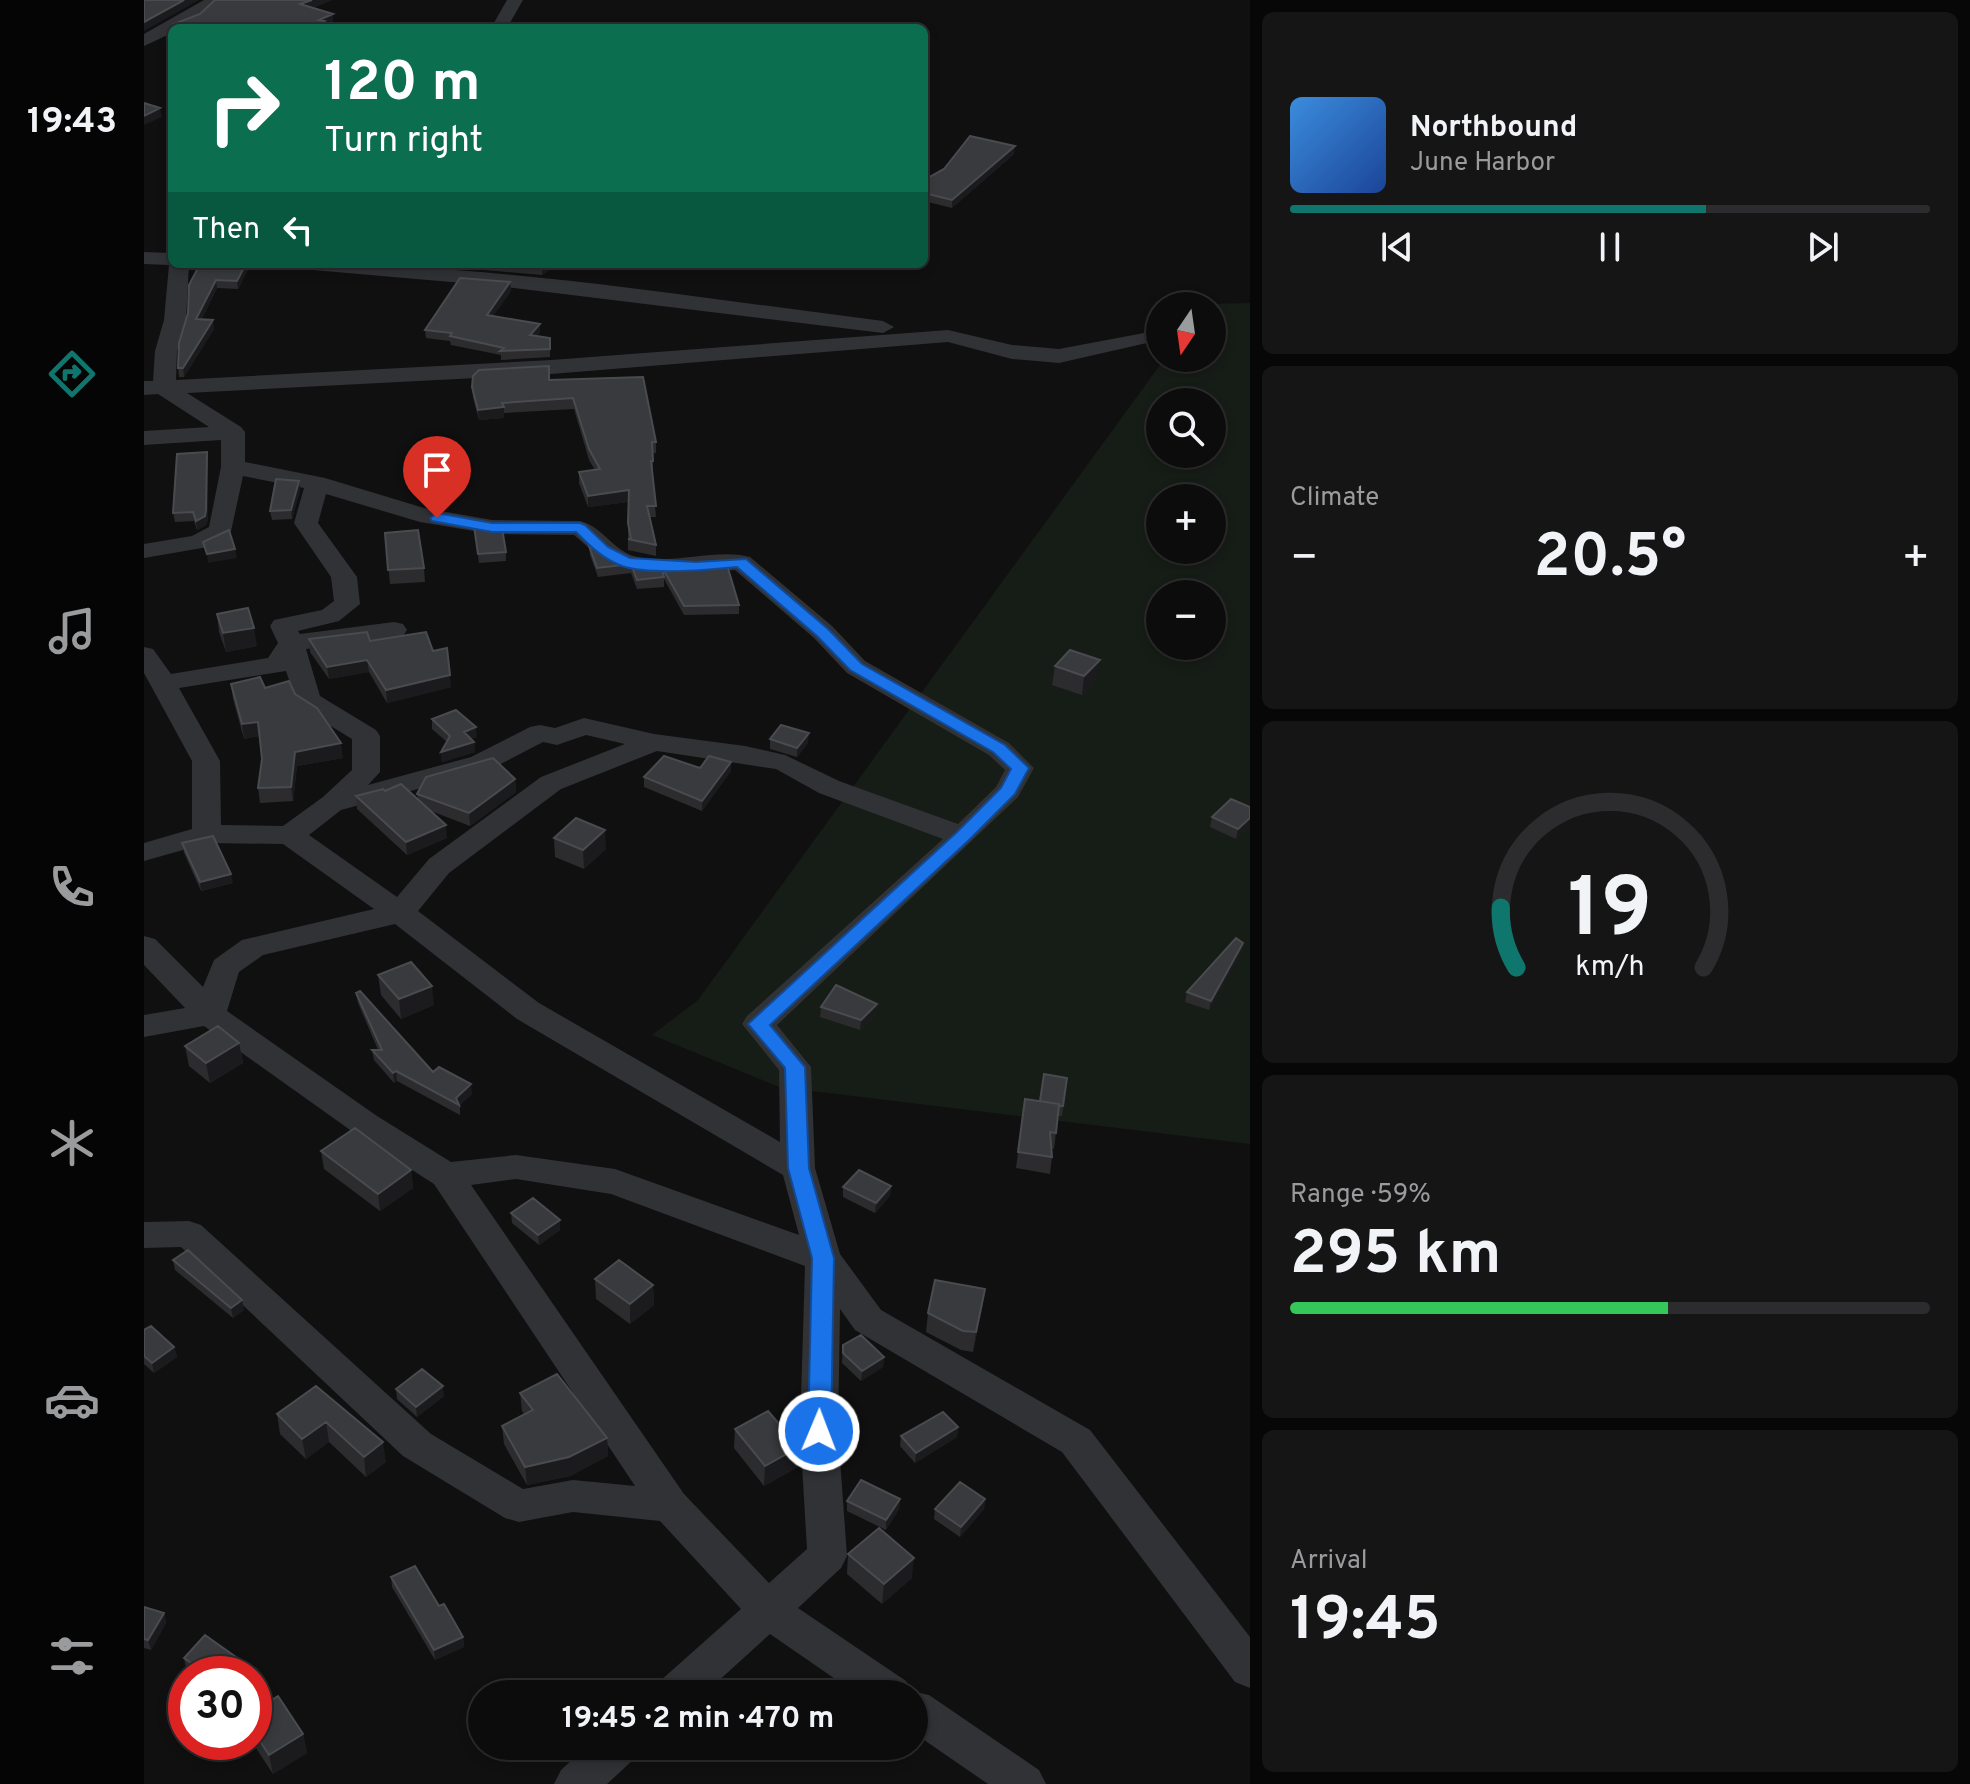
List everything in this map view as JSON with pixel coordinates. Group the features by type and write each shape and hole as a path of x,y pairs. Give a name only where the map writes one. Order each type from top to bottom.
{"street":[{"path":"175,24 214,0"},
{"path":"501,24 515,0"},
{"path":"144,41 168,28"},
{"path":"144,258 168,259"},
{"path":"154,388 175,320 179,268"},
{"path":"359,268 497,280 948,336 1012,352 1059,356 1146,337"},
{"path":"154,388 551,367 948,336"},
{"path":"154,388 233,432"},
{"path":"144,438 233,432"},
{"path":"144,551 199,542 221,531 233,467 233,432"},
{"path":"233,467 317,483 420,515 492,527 580,528 603,550 627,563 696,566 741,562 823,632 856,667 999,749 1020,768 1008,791 963,836 758,1024 795,1067 798,1168 823,1258 819,1431 827,1556 690,1680"},
{"path":"290,835 366,772 366,736 308,700 283,626 330,616 347,604 344,577 306,523 317,483"},
{"path":"291,643 394,630"},
{"path":"162,683 277,665 291,643"},
{"path":"144,655 206,761 207,834"},
{"path":"331,804 481,763 540,733 557,737 584,726 654,742 745,754 785,763 829,787 963,836"},
{"path":"210,1014 225,967 253,947 400,913 439,866 551,783 654,742"},
{"path":"144,852 207,834 290,835 400,913 528,1011 798,1168"},
{"path":"144,946 210,1014 235,1034 365,1124 446,1175 670,1506 768,1610 870,1680"},
{"path":"144,1026 210,1014"},
{"path":"446,1175 516,1167 615,1182 823,1258 868,1320 1076,1441 1250,1669"},
{"path":"144,1235 189,1234 417,1445 519,1506 573,1496 670,1506"},
{"path":"928,1719 1024,1784"},
{"path":"576,1784 603,1760"}],"shaded area":[{"path":"1250,303 1250,1144 779,1087 652,1035 698,1000 1155,372 1226,372 1226,304"}],"building":[{"path":"144,0 184,0 144,22"},
{"path":"215,0 312,0 300,4 333,14 316,24 174,24 200,14"},
{"path":"144,103 160,108 144,116"},
{"path":"970,136 1015,146 952,200 928,194 928,178 944,169"},
{"path":"198,268 244,268 237,281 216,280 196,319 213,320 183,368 178,368 179,343 188,313 189,285"},
{"path":"460,278 510,282 487,315 540,324 530,335 550,338 550,349 500,351 504,348 450,336 452,333 425,330"},
{"path":"549,366 549,380 643,377 656,442 652,442 651,461 656,506 647,506 656,545 628,539 631,539 629,490 588,496 579,472 600,469 589,449 573,398 502,403 504,407 478,410 472,387 473,376 479,370"},
{"path":"207,452 206,510 205,516 196,521 193,512 173,513 177,454"},
{"path":"276,479 299,481 291,510 270,511"},
{"path":"474,526 502,528 506,552 478,554"},
{"path":"229,530 235,549 207,554 203,542"},
{"path":"418,530 424,568 388,570 385,533"},
{"path":"589,546 603,555 631,564 597,568"},
{"path":"631,564 661,567 664,577 637,580"},
{"path":"727,565 739,605 684,606 662,567 682,568"},
{"path":"248,608 254,628 223,633 217,614"},
{"path":"367,632 370,641 426,632 433,651 447,648 450,675 386,690 367,660 327,667 309,639"},
{"path":"1070,650 1100,660 1084,676 1055,666"},
{"path":"260,677 265,688 289,681 295,694 317,708 341,743 295,752 291,787 258,788 262,759 258,722 242,724 231,684"},
{"path":"456,710 476,727 464,732 474,742 441,752 450,736 432,719"},
{"path":"781,725 809,733 797,748 770,739"},
{"path":"664,756 700,768 709,756 731,762 702,801 644,777"},
{"path":"493,758 515,779 469,813 417,794 426,777"},
{"path":"401,784 446,825 406,842 356,796 385,791"},
{"path":"1231,799 1250,807 1250,818 1238,829 1212,817"},
{"path":"576,818 605,830 583,850 554,838"},
{"path":"213,836 231,874 200,882 182,843"},
{"path":"1236,938 1243,943 1211,1001 1187,992"},
{"path":"411,962 432,986 399,999 378,975"},
{"path":"836,985 877,1004 861,1020 821,1007"},
{"path":"360,991 433,1072 439,1067 471,1084 456,1098 459,1105 396,1071 393,1073 372,1050 382,1050 356,993"},
{"path":"218,1026 239,1043 206,1063 185,1046"},
{"path":"1044,1074 1067,1078 1063,1106 1040,1101"},
{"path":"1025,1099 1059,1104 1056,1133 1050,1132 1052,1157 1018,1152"},
{"path":"355,1128 411,1170 378,1194 321,1151"},
{"path":"859,1170 891,1186 876,1203 843,1187"},
{"path":"533,1198 560,1220 538,1235 511,1213"},
{"path":"188,1250 242,1300 231,1308 173,1260"},
{"path":"619,1260 653,1285 630,1304 595,1279"},
{"path":"935,1280 985,1289 976,1332 963,1331 928,1313"},
{"path":"151,1326 174,1347 152,1363 144,1356 144,1330"},
{"path":"861,1335 884,1357 862,1371 843,1353 843,1345"},
{"path":"422,1369 443,1386 416,1407 396,1389"},
{"path":"557,1374 607,1438 569,1457 525,1467 502,1426 533,1410 520,1393"},
{"path":"316,1386 383,1442 364,1457 326,1422 302,1439 277,1414"},
{"path":"768,1411 799,1447 765,1466 735,1429"},
{"path":"943,1412 958,1427 916,1453 901,1436"},
{"path":"861,1480 900,1499 886,1520 847,1501"},
{"path":"960,1482 985,1499 961,1527 935,1509"},
{"path":"879,1528 914,1558 884,1584 848,1554"},
{"path":"415,1566 439,1606 444,1604 463,1637 434,1650 391,1577"},
{"path":"144,1607 164,1613 148,1640 144,1639"},
{"path":"205,1635 234,1656 186,1656"},
{"path":"278,1696 303,1734 272,1753 272,1700"}],"route":[{"path":"437,518 492,527 580,528 603,550 627,563 696,566 741,562 823,632 856,667 999,749 1020,768 1008,791 963,836 758,1024 795,1067 798,1168 823,1258 819,1431"}]}
